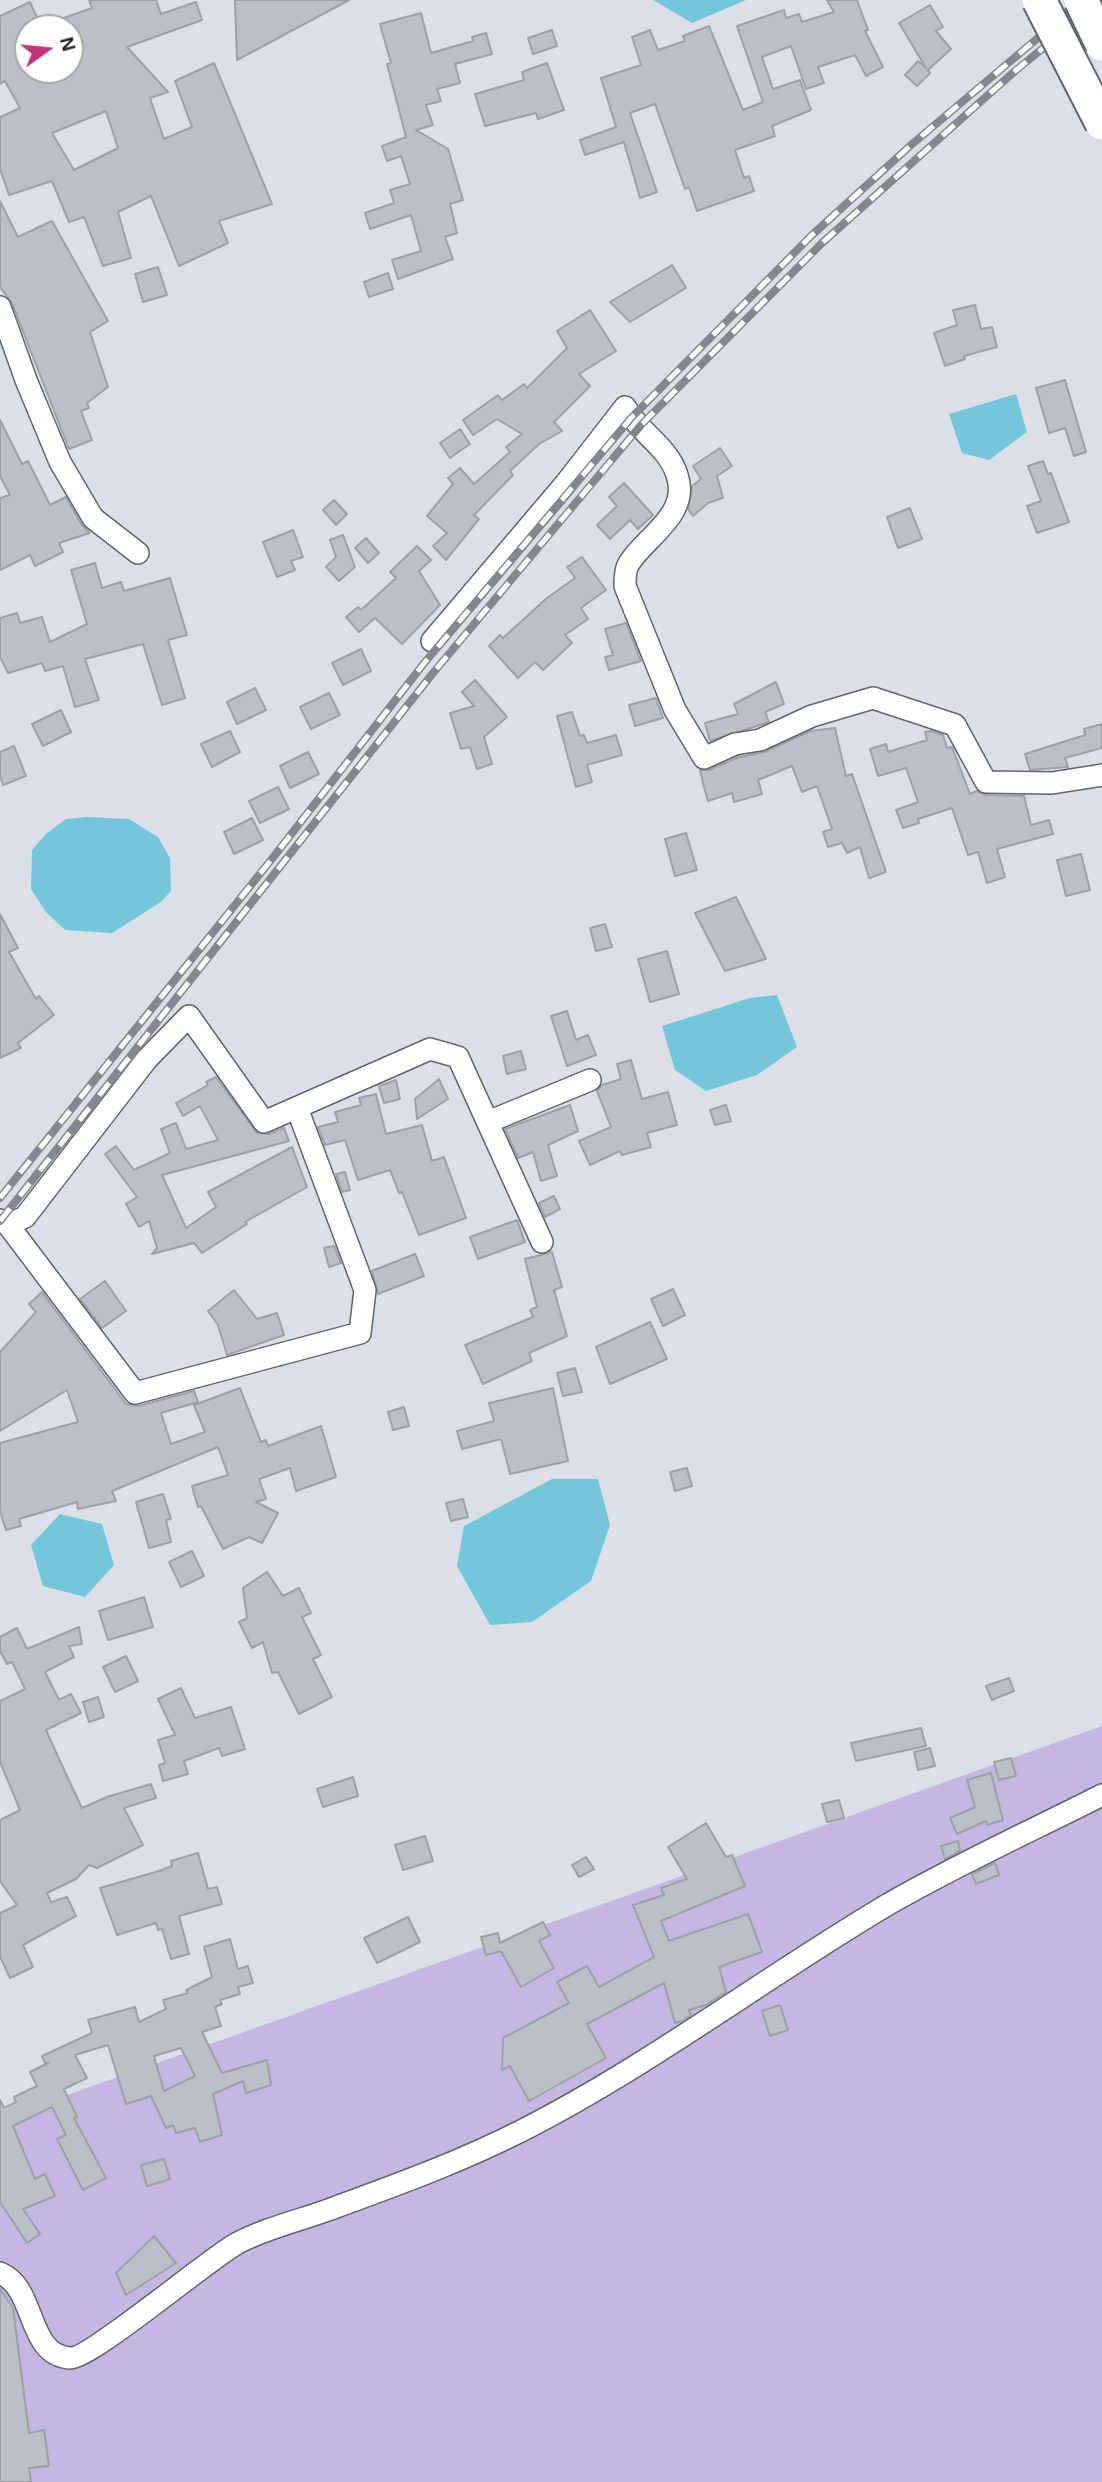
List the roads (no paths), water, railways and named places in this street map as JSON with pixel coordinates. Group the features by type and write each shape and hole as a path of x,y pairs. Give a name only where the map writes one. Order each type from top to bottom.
{"main road":[{"path":"1040,0 1102,123"},
{"path":"1081,0 1102,44"}],"street":[{"path":"0,307 26,380 60,461 93,518 138,553"},
{"path":"432,641 566,483 625,407 666,453 679,477 676,502 667,523 627,566 625,586 675,710 704,758 735,744 760,740 812,716 873,698 955,725 986,782 1052,783 1102,775"},
{"path":"297,1108 365,1290 360,1333 135,1393 4,1223 25,1217 147,1059 189,1016 264,1122 430,1049 458,1057 542,1242"},
{"path":"488,1122 590,1080"},
{"path":"0,2273 18,2286 44,2344 56,2355 75,2358 106,2340 190,2273 238,2243 440,2169 531,2126 586,2096 888,1905 1102,1795"}],"water":[{"path":"653,0 746,0 692,23"},
{"path":"1016,394 1027,432 989,460 962,453 949,414"},
{"path":"66,819 129,819 158,837 170,858 171,891 161,902 112,933 65,930 46,912 31,889 32,850 46,834"},
{"path":"777,995 797,1047 757,1075 706,1091 675,1070 662,1026 750,998"},
{"path":"552,1479 598,1479 610,1525 591,1581 532,1622 490,1625 457,1566 464,1526"},
{"path":"60,1514 102,1524 114,1565 85,1597 43,1586 31,1545"}],"railway":[{"path":"0,1198 275,855 425,662 632,417 812,235 911,145 1083,0"},
{"path":"0,1221 433,673 641,425 822,243 1015,71 1102,0"}]}
